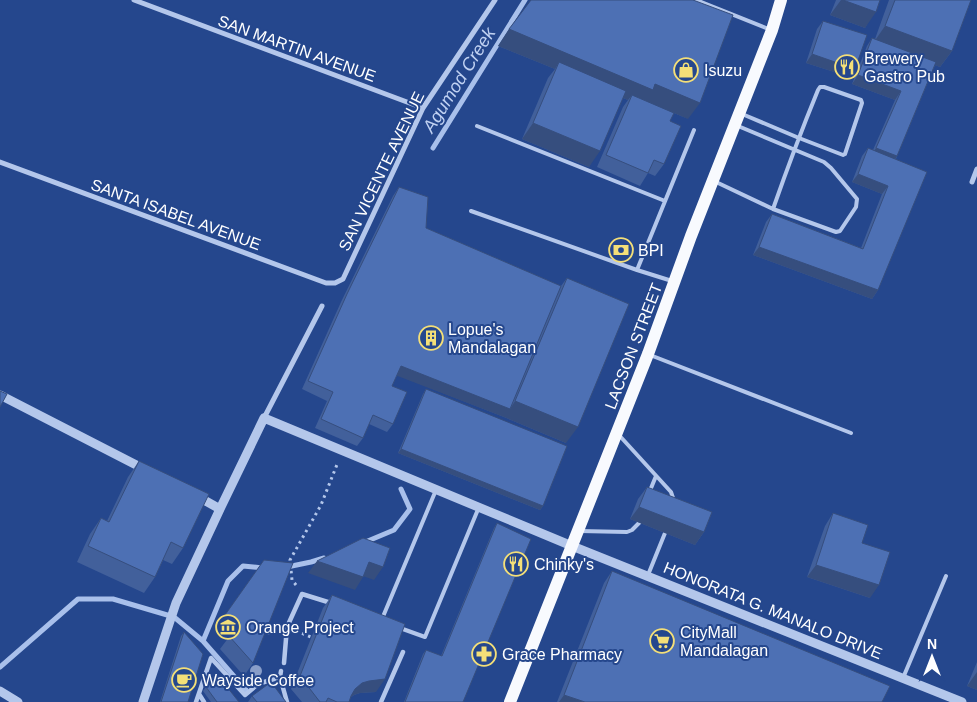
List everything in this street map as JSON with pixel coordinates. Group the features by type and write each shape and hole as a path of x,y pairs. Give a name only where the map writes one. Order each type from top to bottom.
{"main road":[{"name":"LACSON STREET","path":"511,702 648,354 772,30 781,0"}],"street":[{"name":"SAN MARTIN AVENUE","path":"134,0 423,108"},
{"name":"SAN VICENTE AVENUE","path":"343,279 423,108 495,0"},
{"name":"SANTA ISABEL AVENUE","path":"0,162 326,283 335,283 343,279"},
{"path":"972,182 977,169"},
{"path":"143,702 176,603 264,418 322,306"},
{"path":"0,395 152,473"},
{"name":"HONORATA G. MANALO DRIVE","path":"264,418 572,546 962,702"},
{"path":"186,491 220,508"},
{"path":"284,663 287,627 302,594 333,603"},
{"path":"381,702 403,652"},
{"path":"196,702 210,658 246,695 258,684 280,677"},
{"path":"281,671 280,677 287,702"},
{"path":"0,691 18,702"},
{"path":"199,694 204,702"}],"lane":[{"path":"696,0 772,30"},
{"path":"740,113 799,138 840,154 845,154 862,105 861,100 820,87 799,138 794,150 773,209"},
{"path":"714,181 773,209 836,232 840,231 856,207 858,199 824,162 735,125"},
{"path":"477,126 665,201"},
{"path":"637,270 694,130"},
{"path":"471,211 674,282"},
{"path":"648,354 851,433"},
{"path":"617,432 671,492 674,501 673,507"},
{"path":"646,502 656,476"},
{"path":"382,621 436,490"},
{"path":"396,627 425,637 479,507"},
{"path":"577,531 627,532 639,523"},
{"path":"648,576 665,533"},
{"path":"903,678 946,576"},
{"path":"375,619 389,624"}],"path":[{"path":"292,580 290,560 321,505 343,451"}],"building":[{"path":"531,0 693,0 733,15 700,103 655,84 653,90 509,29"},
{"path":"843,0 880,0 876,12"},
{"path":"895,0 971,0 952,51 885,26"},
{"path":"823,21 867,35 855,69 812,54"},
{"path":"872,38 936,62 897,156 876,148 901,91 858,75"},
{"path":"559,62 626,91 600,151 533,123"},
{"path":"632,95 674,113 670,121 681,126 664,164 654,160 648,173 606,155"},
{"path":"868,148 927,172 878,290 759,247 772,214 863,249 888,186 858,174"},
{"name":"Lopue's Mandalagan","path":"399,187 428,197 426,228 561,286 510,409 401,366 392,386 407,392 393,424 373,415 363,438 321,419 333,392 308,381 347,294"},
{"path":"567,278 629,304 578,427 515,401"},
{"path":"426,389 567,446 543,506 401,449"},
{"path":"0,391 7,394 0,407"},
{"path":"139,461 209,494 183,548 171,542 155,577 88,546 101,518 109,522"},
{"path":"647,487 712,512 704,532 639,507"},
{"path":"833,513 868,525 862,543 890,552 879,585 816,565"},
{"path":"497,523 531,539 463,702 405,702 426,650 442,656"},
{"path":"363,538 390,548 383,567 369,562 363,577 317,561"},
{"path":"264,560 293,563 253,663 229,636 237,624 225,615"},
{"name":"CityMall Mandalagan","path":"612,571 890,686 882,702 585,702 564,695"},
{"path":"332,595 405,624 385,679 362,683 355,689 349,702 337,702 328,698 326,702 320,702 300,676"},
{"path":"184,632 203,654 188,702 161,702"},
{"path":"219,677 239,702 217,702 206,687"},
{"path":"271,682 286,702 257,702 252,696"}],"waterway":[{"name":"Agumod Creek","path":"433,148 525,0"},
{"name":"Agumod Creek","path":"363,543 394,530 410,509 401,489"},
{"name":"Agumod Creek","path":"287,567 324,558"},
{"name":"Agumod Creek","path":"203,641 228,581 243,566 263,568"},
{"name":"Agumod Creek","path":"0,667 78,599 113,599 174,617 203,641 246,690"}],"place":[{"name":"Brewery Gastro Pub","path":"847,67"},
{"name":"Isuzu","path":"686,70"},
{"name":"BPI","path":"621,250"},
{"name":"Lopue's Mandalagan","path":"431,338"},
{"name":"Chinky's","path":"516,564"},
{"name":"Orange Project","path":"228,627"},
{"name":"CityMall Mandalagan","path":"662,641"},
{"name":"Grace Pharmacy","path":"484,654"},
{"name":"Wayside Coffee","path":"184,680"}]}
